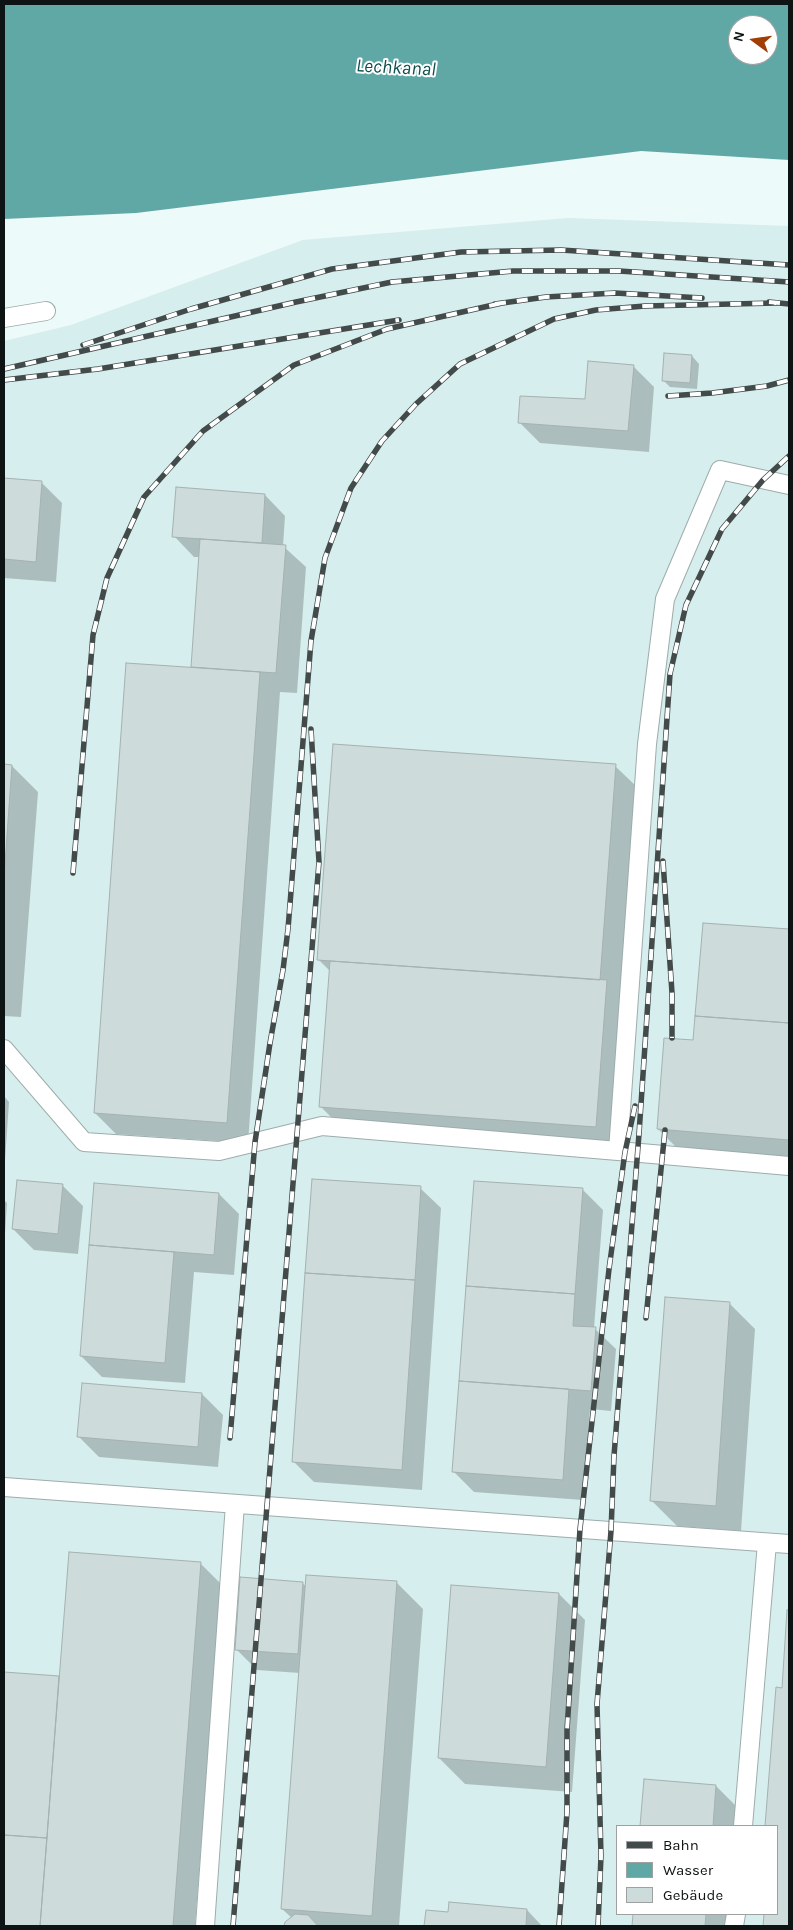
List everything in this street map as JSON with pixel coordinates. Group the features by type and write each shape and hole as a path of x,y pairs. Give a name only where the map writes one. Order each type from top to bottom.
{"lane":[{"path":"4,318 46,311"},
{"path":"618,1151 647,744 665,599 720,470 789,485"},
{"path":"4,1049 84,1142 219,1151 322,1126 789,1166"},
{"path":"4,1486 789,1544"},
{"path":"205,1926 236,1504"},
{"path":"743,1825 766,1543"}],"shaded area":[{"path":"568,218 789,226 789,1926 4,1926 4,341 71,325 303,240"}],"water":[{"name":"Lechkanal","path":"4,4 789,4 789,160 641,151 136,213 4,219"}],"building":[{"path":"664,353 692,355 690,383 662,381"},
{"path":"588,361 634,365 628,431 518,423 520,396 585,399"},
{"path":"4,478 42,481 36,562 4,559"},
{"path":"176,487 265,494 262,543 172,537"},
{"path":"200,539 286,545 276,673 191,667"},
{"path":"126,663 260,672 227,1123 94,1113"},
{"path":"333,744 616,764 600,980 317,960"},
{"path":"4,764 12,765 4,878"},
{"path":"703,923 789,929 789,1023 695,1016"},
{"path":"330,961 607,980 596,1127 319,1107"},
{"path":"695,1016 789,1023 789,1140 657,1129 664,1038 693,1040"},
{"path":"312,1179 421,1186 415,1280 305,1273"},
{"path":"17,1180 63,1184 58,1234 12,1229"},
{"path":"474,1181 583,1188 575,1294 466,1286"},
{"path":"94,1183 219,1193 214,1255 89,1245"},
{"path":"89,1245 174,1252 165,1363 80,1356"},
{"path":"305,1273 415,1280 402,1470 292,1462"},
{"path":"466,1286 575,1294 573,1326 596,1327 591,1391 459,1381"},
{"path":"665,1297 730,1302 716,1506 650,1501"},
{"path":"459,1381 569,1389 563,1480 452,1472"},
{"path":"82,1383 202,1393 198,1447 77,1437"},
{"path":"69,1552 201,1562 173,1926 40,1926"},
{"path":"306,1575 397,1581 372,1916 281,1909"},
{"path":"240,1577 303,1582 298,1654 235,1650"},
{"path":"451,1585 559,1593 546,1767 438,1758"},
{"path":"787,1610 789,1610 789,1926 763,1926 764,1915 778,1915 778,1825 765,1825 776,1687 782,1688"},
{"path":"4,1672 59,1676 47,1838 4,1835"},
{"path":"644,1779 716,1785 713,1825 640,1825"},
{"path":"4,1835 47,1838 40,1926 4,1926"},
{"path":"449,1902 527,1909 526,1926 424,1926 426,1910 448,1912"},
{"path":"295,1914 308,1915 318,1926 284,1926 285,1922"},
{"path":"633,1915 706,1915 705,1926 632,1926"}],"railway":[{"path":"83,345 191,309 332,269 461,252 561,250 789,265"},
{"path":"4,369 392,282 513,271 619,271 789,282"},
{"path":"495,304 546,297 615,293 702,298"},
{"path":"769,302 789,304"},
{"path":"73,873 93,635 107,578 144,497 203,431 294,365 387,329 502,303"},
{"path":"230,1438 255,1142 288,929 311,641 325,558 351,488 382,441 416,404 460,364 554,319 596,310 645,306 776,303"},
{"path":"4,380 98,369 399,320"},
{"path":"668,396 767,386 789,380"},
{"path":"598,1926 601,1856 597,1704 611,1531 614,1456 639,1134 670,674 686,605 722,529 763,480 789,456"},
{"path":"233,1926 319,862 311,729"},
{"path":"663,861 672,993 672,1038"},
{"path":"559,1926 567,1812 567,1730 580,1529 609,1269 625,1152 635,1106"},
{"path":"646,1318 665,1130"}]}
